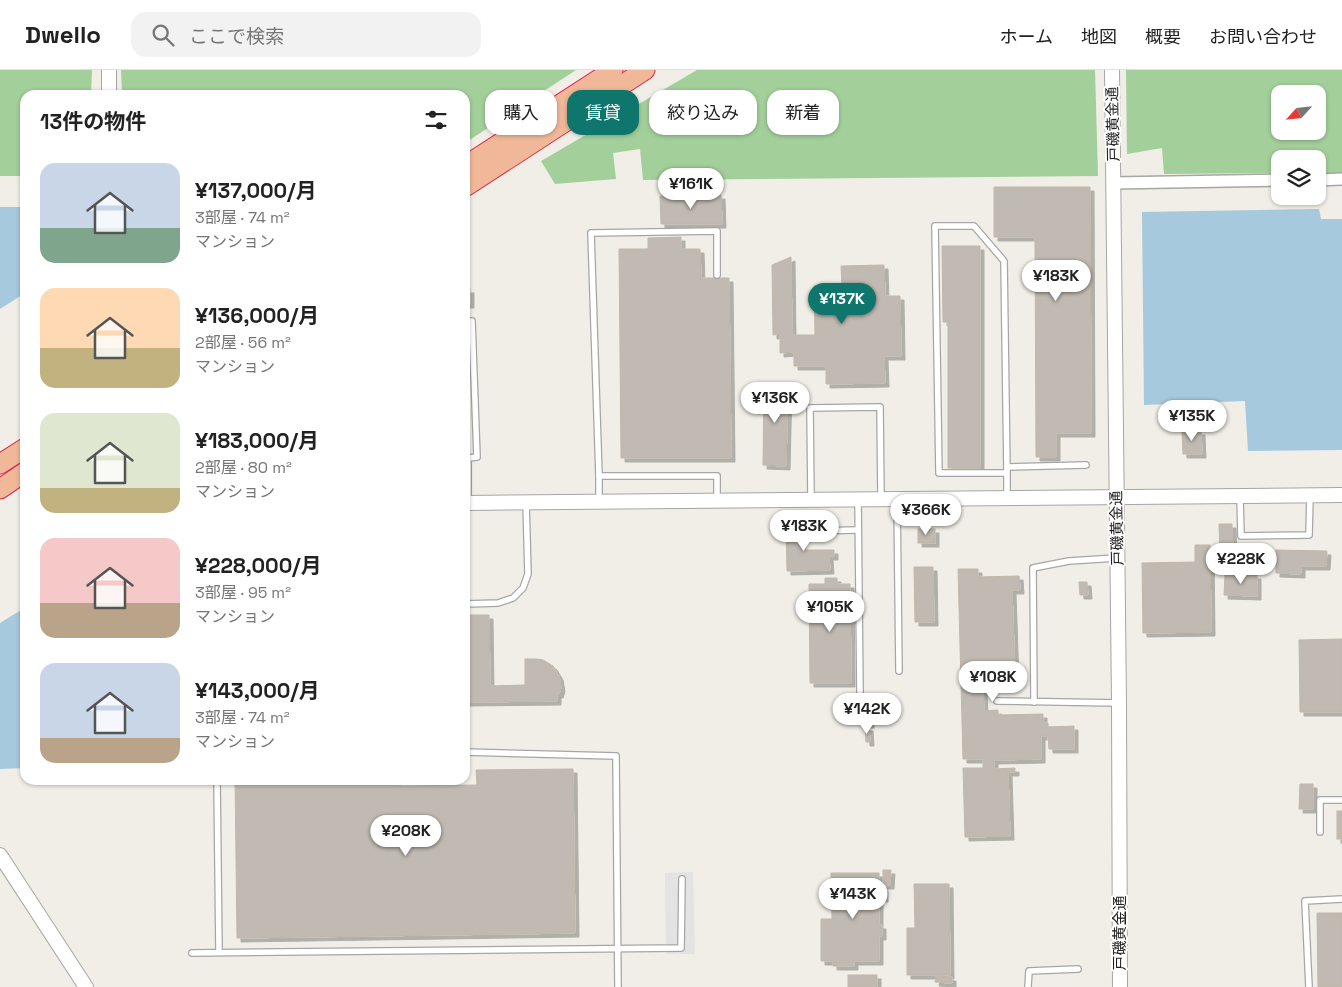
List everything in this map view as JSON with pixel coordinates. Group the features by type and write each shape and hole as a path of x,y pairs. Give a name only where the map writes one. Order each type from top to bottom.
{"highway":[{"path":"470,163 613,70"},
{"path":"470,184 645,70"},
{"path":"0,464 20,451"},
{"path":"0,489 20,475"}],"street":[{"path":"109,70 109,90"},
{"name":"戸磯黄金通","path":"1112,70 1118,558 1120,987"},
{"path":"1326,180 1342,179"},
{"path":"1113,183 1271,180"},
{"path":"470,503 1342,495"},
{"path":"2,863 86,987"}],"lane":[{"path":"1007,498 1007,470 1004,261 974,226 935,226 939,473 1007,470 1086,465"},
{"path":"599,501 591,233 717,232 717,275"},
{"path":"470,321 472,321 477,457 470,458"},
{"path":"811,499 810,408 880,407 881,499"},
{"path":"599,476 717,476 717,500"},
{"path":"1240,496 1241,536 1309,535 1310,495"},
{"path":"858,499 860,692"},
{"path":"897,499 899,671"},
{"path":"470,604 498,603 513,598 523,588 528,574 526,502"},
{"path":"810,531 858,530"},
{"path":"1034,702 1033,568 1069,561 1118,558"},
{"path":"997,701 1119,703"},
{"path":"470,752 616,756 618,987"},
{"path":"217,785 220,952"},
{"path":"1320,832 1320,800 1342,800"},
{"path":"192,952 681,948 682,878"},
{"path":"1309,987 1305,901 1342,899"},
{"path":"1028,987 1029,971 1078,969"}],"green space":[{"path":"0,70 92,70 91,90 20,90 20,176 0,176"},
{"path":"121,70 576,70 546,90 485,90 485,130 470,140 470,90 122,90"},
{"path":"697,70 1095,70 1098,176 643,180 640,149 613,153 616,179 555,184 541,161 586,135 639,135 639,104 649,98 649,135 757,135 757,90 663,90"},
{"path":"1126,70 1342,70 1342,173 1326,173 1326,150 1271,150 1271,173 1164,174 1162,148 1127,154"}],"shaded area":[{"path":"693,872 695,954 666,954 665,873"}],"water":[{"path":"0,207 20,207 20,296 0,309"},
{"path":"1319,209 1321,219 1342,219 1342,450 1248,451 1245,401 1144,405 1142,212"},
{"path":"20,611 20,768 0,769 0,623"}],"building":[{"path":"994,187 1090,187 1091,433 1056,433 1056,457 1036,457 1035,237 994,237"},
{"path":"721,195 722,224 661,224 660,196"},
{"path":"681,237 681,249 700,249 701,278 729,278 731,458 621,458 619,249 648,249 648,238"},
{"path":"942,246 980,246 980,468 948,468 948,322 943,322"},
{"path":"791,257 792,335 815,335 814,286 842,286 841,266 884,265 885,296 900,296 901,356 884,356 885,383 826,384 826,366 794,366 794,352 780,353 780,334 773,335 772,265"},
{"path":"764,383 788,383 786,466 763,465"},
{"path":"1182,431 1201,431 1202,454 1183,454"},
{"path":"801,520 802,550 834,550 834,556 829,556 830,570 787,571 786,521"},
{"path":"1219,524 1232,524 1233,555 1220,555"},
{"path":"918,529 935,529 935,543 918,543"},
{"path":"1195,545 1210,545 1211,632 1143,633 1142,563 1195,562"},
{"path":"1276,550 1327,551 1326,566 1301,566 1301,574 1276,573"},
{"path":"914,567 933,567 934,622 915,622"},
{"path":"958,569 978,569 978,577 1019,576 1020,590 1012,590 1015,678 1001,678 1001,687 983,688 984,711 998,710 998,715 1043,714 1043,723 1048,723 1048,727 1074,726 1074,749 1049,749 1048,736 1041,736 1041,759 994,760 994,769 1015,768 1015,772 1008,772 1010,836 965,837 963,768 983,768 983,759 963,759"},
{"path":"1225,575 1257,575 1257,596 1224,595"},
{"path":"825,578 837,578 837,584 850,584 851,683 810,683 809,584 825,584"},
{"path":"1079,582 1087,582 1088,595 1080,595"},
{"path":"470,615 489,615 490,686 525,685 525,659 543,660 553,666 559,676 561,688 559,694 557,694 557,701 470,702"},
{"path":"1342,639 1342,712 1300,712 1299,640"},
{"path":"865,710 870,710 870,724 865,724"},
{"path":"865,727 869,727 870,742 866,742"},
{"path":"573,769 575,933 237,938 235,785 477,785 476,770"},
{"path":"1300,784 1313,784 1313,809 1299,809"},
{"path":"1337,811 1342,811 1342,839 1337,839"},
{"path":"883,870 891,870 890,885 883,885"},
{"path":"831,873 879,873 879,887 884,887 884,898 879,898 879,925 882,925 882,936 879,936 879,961 854,961 854,966 833,966 833,961 821,961 821,919 832,919"},
{"path":"914,884 949,884 950,975 907,975 907,928 915,928"},
{"path":"1317,913 1342,913 1342,987 1318,987"},
{"path":"848,975 877,975 877,987 848,987"},
{"path":"936,976 952,977 952,983 935,982"}]}
